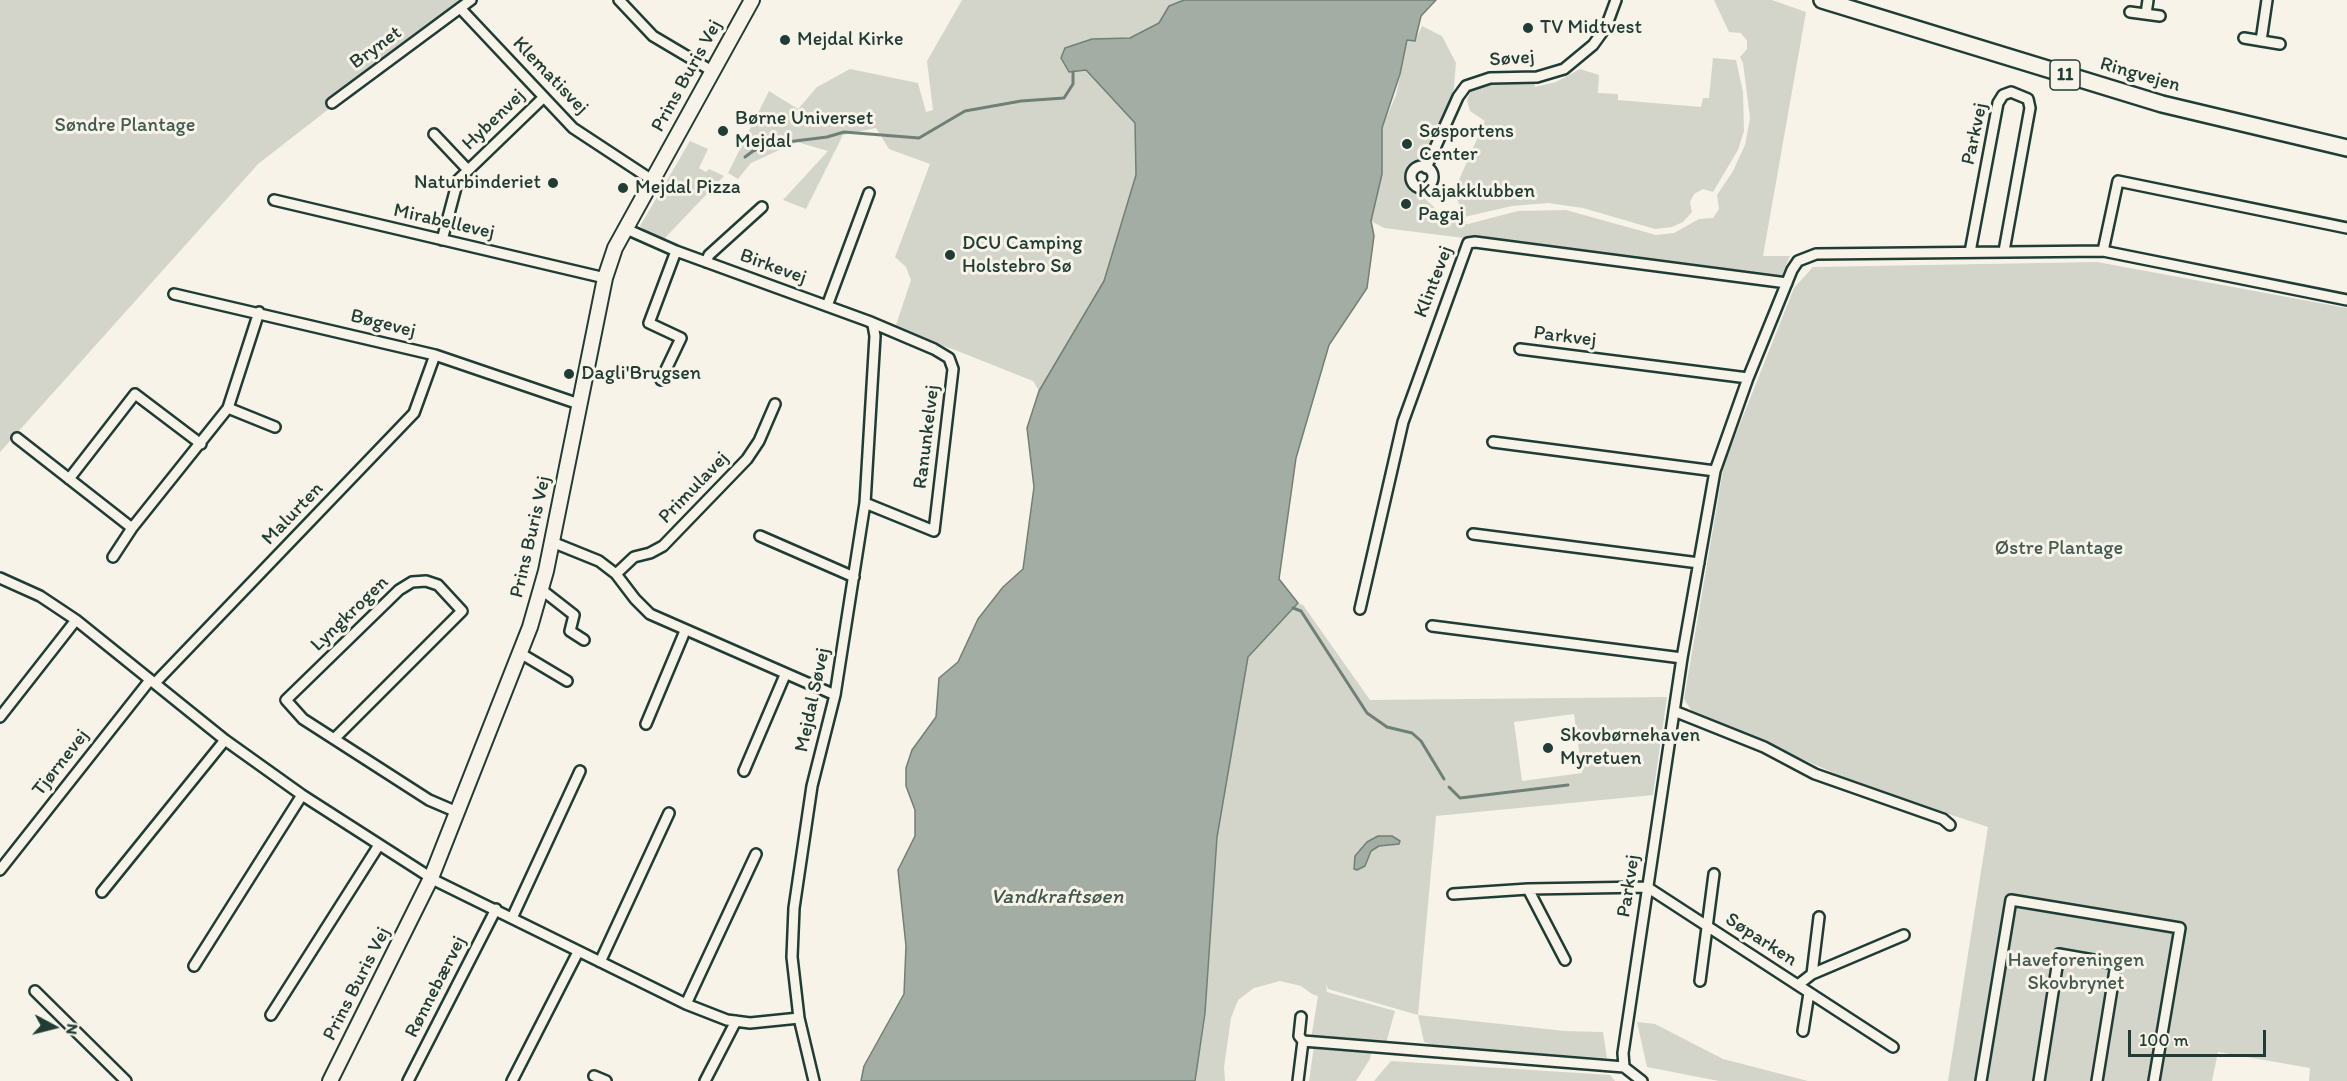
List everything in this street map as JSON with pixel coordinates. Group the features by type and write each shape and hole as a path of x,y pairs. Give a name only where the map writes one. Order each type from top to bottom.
{"main road":[{"name":"Ringvejen","path":"1822,0 2162,104 2347,148"},
{"name":"Ringvejen","path":"2312,138 2347,137"}],"street":[{"name":"Brynet","path":"332,103 471,0"},
{"path":"619,0 653,36 712,71"},
{"name":"Prins Buris Vej","path":"330,1081 431,878 520,653 542,590 605,278 624,228 752,0"},
{"name":"Søvej","path":"1426,168 1458,97 1466,86 1490,78 1537,77 1564,69 1593,45 1606,27 1616,0"},
{"path":"2146,14 2148,0"},
{"path":"2261,41 2267,0"},
{"name":"Klematisvej","path":"460,8 573,129 652,180"},
{"path":"2130,12 2160,16"},
{"path":"2244,39 2280,44"},
{"name":"Parkvej","path":"1970,252 1998,103 2003,95 2011,92 2028,99 2030,108 2004,251"},
{"name":"Hybenvej","path":"442,240 458,180 544,97"},
{"name":"Hybenvej","path":"434,135 468,170"},
{"path":"2103,251 2118,181 2347,228"},
{"name":"Birkevej","path":"827,306 869,194"},
{"name":"Mirabellevej","path":"274,200 605,278"},
{"name":"Birkevej","path":"706,262 709,255 762,207"},
{"name":"Birkevej","path":"624,228 676,251 873,325"},
{"name":"Klintevej","path":"1360,609 1403,422 1468,243 1475,242 1787,283"},
{"path":"661,380 681,338 649,323 676,251"},
{"name":"Parkvej","path":"1624,1067 1623,1053 1647,887 1682,658 1715,471 1748,378 1798,261 1816,254 2103,251 2347,300"},
{"name":"Bøgevej","path":"174,294 259,312 435,355 579,404"},
{"path":"113,556 132,528 228,408 259,312"},
{"name":"Mejdal Søvej","path":"814,1081 799,1018 792,957 794,908 812,786 835,695 866,503 875,336 873,325"},
{"name":"Ranunkelvej","path":"866,503 934,531 953,369 949,358 934,349 873,325"},
{"name":"Parkvej","path":"1520,349 1748,378"},
{"name":"Malurten","path":"152,682 414,413 435,355"},
{"path":"69,479 135,394 201,444"},
{"name":"Primulavej","path":"616,574 634,557 650,553 663,546 747,459 759,441 775,404"},
{"path":"228,408 275,427"},
{"path":"17,438 132,528"},
{"path":"1493,442 1715,471"},
{"path":"1473,534 1699,563"},
{"path":"760,536 854,577"},
{"path":"552,542 584,552 616,574 650,614 835,695"},
{"path":"0,578 40,596 76,620 225,740 302,795 431,878 686,1004 736,1021 774,1022 799,1018"},
{"name":"Lyngkrogen","path":"334,739 462,610 438,585 426,581 412,582 399,590 286,700 303,719 334,739 429,800 458,812"},
{"path":"542,590 574,615 570,631 584,640"},
{"path":"0,717 76,620"},
{"path":"1432,626 1682,658"},
{"path":"646,724 685,631"},
{"path":"520,653 567,681"},
{"path":"744,771 785,675"},
{"name":"Tjørnevej","path":"0,870 152,682"},
{"path":"1674,711 1764,747 1815,774 1943,819 1950,825"},
{"path":"102,892 225,740"},
{"path":"512,918 580,771"},
{"path":"194,966 302,795"},
{"path":"600,962 669,813"},
{"path":"271,1015 379,845"},
{"path":"686,1004 756,855"},
{"name":"Søparken","path":"1700,981 1705,926 1714,874"},
{"path":"1453,894 1528,889 1647,887"},
{"name":"Søparken","path":"1647,887 1893,1047"},
{"path":"1528,889 1565,960"},
{"path":"1981,1081 2011,900 2180,928 2154,1081"},
{"name":"Rønnebærvej","path":"408,1081 496,909"},
{"name":"Søparken","path":"1812,974 1819,917"},
{"name":"Søparken","path":"1798,985 1812,974 1904,935"},
{"path":"512,1081 578,952"},
{"path":"2039,1081 2059,954 2116,963 2097,1081"},
{"path":"35,991 126,1081"},
{"name":"Søparken","path":"1803,1031 1809,993"},
{"path":"1298,1081 1303,1041 1299,1036 1301,1017"},
{"path":"705,1081 736,1021"},
{"path":"1303,1041 1624,1067 1642,1081"},
{"path":"594,1076 606,1081"}],"green space":[{"name":"Søndre Plantage","path":"0,0 469,0 258,164 0,452"},
{"path":"962,0 1184,0 1169,6 1159,23 1130,38 1092,39 1065,48 1064,55 1079,69 1086,70 1135,123 1136,175 1104,281 1039,391 1033,381 955,350 880,325 881,319 896,325 911,280 906,267 895,257 930,164 889,149 876,128 843,135 806,209 783,200 828,151 797,142 751,163 738,179 728,173 769,91 798,109 817,87 850,69 918,83 926,112 933,110 927,61"},
{"path":"1714,0 1772,0 1806,12 1763,256 1790,256 1781,278 1384,228 1371,221 1382,174 1382,128 1396,95 1408,39 1415,41 1422,26 1442,36 1456,63 1453,98 1425,160 1415,163 1408,173 1411,186 1435,208 1458,223 1468,224 1518,211 1566,210 1656,235 1674,233 1699,219 1713,218 1719,209 1717,195 1733,171 1745,145 1750,118 1743,63 1740,57 1747,49 1747,41 1741,33 1729,32"},
{"path":"1713,58 1736,60 1743,92 1744,131 1738,150 1713,192 1703,189 1694,194 1690,202 1692,212 1683,222 1672,227 1655,229 1583,208 1548,203 1512,206 1464,217 1454,191 1485,121 1470,111 1467,100 1472,88 1485,82 1534,80 1535,87 1556,82 1580,69 1599,75 1598,93 1618,94 1618,100 1701,107 1703,98 1709,98"},
{"path":"690,141 708,149 699,168 706,172 709,169 724,176 664,239 647,232 640,226"},
{"name":"Østre Plantage","path":"2097,262 2347,308 2347,1081 2309,1081 2310,1068 2218,1052 2212,1081 1948,1081 1988,827 1861,785 1691,710 1684,699 1724,464 1794,288 1813,267"},
{"path":"1298,603 1303,605 1370,700 1667,697 1653,795 1436,816 1418,1015 1328,989 1326,984 1327,992 1395,1011 1386,1043 1382,1046 1311,1039 1318,996 1301,986 1280,981 1254,988 1238,1000 1231,1018 1224,1067 1225,1081 1195,1081 1205,1013 1217,837 1248,657","holes":["1574,714 1582,773 1522,781 1514,722"]},
{"path":"1418,1015 1565,1031 1603,1032 1607,1058 1438,1047 1424,1042"},
{"path":"1637,1022 1655,1024 1723,1059 1808,1081 1719,1081 1647,1067"},
{"path":"1314,1046 1371,1052 1370,1059 1356,1081 1309,1081"},
{"path":"1391,1061 1610,1075 1615,1081 1374,1081"}],"water":[{"name":"Vandkraftsøen","path":"1184,0 1436,0 1421,16 1415,41 1407,40 1400,74 1382,128 1382,174 1371,221 1374,236 1367,288 1329,345 1296,458 1279,579 1298,603 1248,657 1217,837 1205,1013 1195,1081 861,1081 864,1066 904,994 906,946 898,870 915,836 915,810 906,786 906,768 912,750 936,717 939,678 958,662 978,619 1003,587 1023,569 1034,487 1027,428 1039,391 1104,281 1136,175 1135,123 1086,70 1069,72 1061,58 1065,48 1092,39 1130,38 1159,23 1169,6"},
{"path":"1378,836 1392,836 1400,841 1399,844 1379,846 1371,851 1365,866 1354,869 1355,856 1367,842"}],"waterway":[{"path":"745,157 771,144 827,137 844,132 919,138 965,111 1021,101 1064,98 1073,84 1073,72"},
{"path":"1293,608 1301,611 1367,713 1387,727 1412,733 1421,741 1444,779"},
{"path":"1449,787 1460,798 1568,785"}],"place":[{"name":"TV Midtvest","path":"1528,28"},
{"name":"Mejdal Kirke","path":"785,40"},
{"name":"Børne Universet Mejdal","path":"723,131"},
{"name":"Søsportens Center","path":"1407,144"},
{"name":"Naturbinderiet","path":"553,183"},
{"name":"Mejdal Pizza","path":"623,188"},
{"name":"Kajakklubben Pagaj","path":"1406,204"},
{"name":"DCU Camping Holstebro Sø","path":"950,255"},
{"name":"Dagli'Brugsen","path":"569,374"},
{"name":"Skovbørnehaven Myretuen","path":"1548,748"}],"park label":[{"name":"Haveforeningen Skovbrynet","path":"2076,972"}]}
